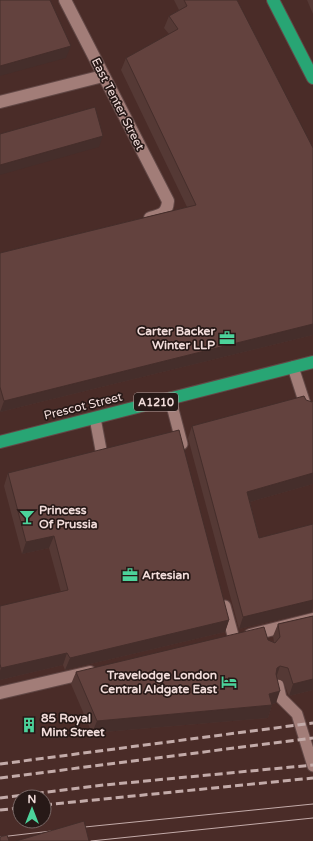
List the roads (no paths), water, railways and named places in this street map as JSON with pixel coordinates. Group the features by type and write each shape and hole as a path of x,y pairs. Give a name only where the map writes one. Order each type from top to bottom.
{"highway":[{"path":"273,0 313,78"},
{"name":"Prescot Street","path":"0,442 313,362"}],"street":[{"name":"East Tenter Street","path":"65,0 168,201 168,209 162,215 139,221"},
{"path":"0,102 104,76"},
{"path":"219,642 266,636 313,619"},
{"path":"0,693 98,670"}],"lane":[{"path":"293,367 306,406"},
{"path":"170,398 186,457"},
{"path":"94,418 101,450"},
{"path":"222,593 234,639"},
{"path":"278,685 281,698 297,714 313,766"}],"tram line":[{"path":"75,828 313,804"},
{"path":"91,841 313,818"},
{"path":"0,837 60,830"}],"railway":[{"path":"0,764 313,723"},
{"path":"0,778 313,738"},
{"path":"0,798 104,785 313,765"},
{"path":"52,804 313,778"},
{"path":"0,810 12,809"}],"place":[{"name":"Carter Backer Winter LLP","path":"227,338"},
{"name":"Princess Of Prussia","path":"27,517"},
{"name":"Artesian","path":"130,575"},
{"name":"Travelodge London Central Aldgate East","path":"229,682"},
{"name":"85 Royal Mint Street","path":"29,725"}]}
